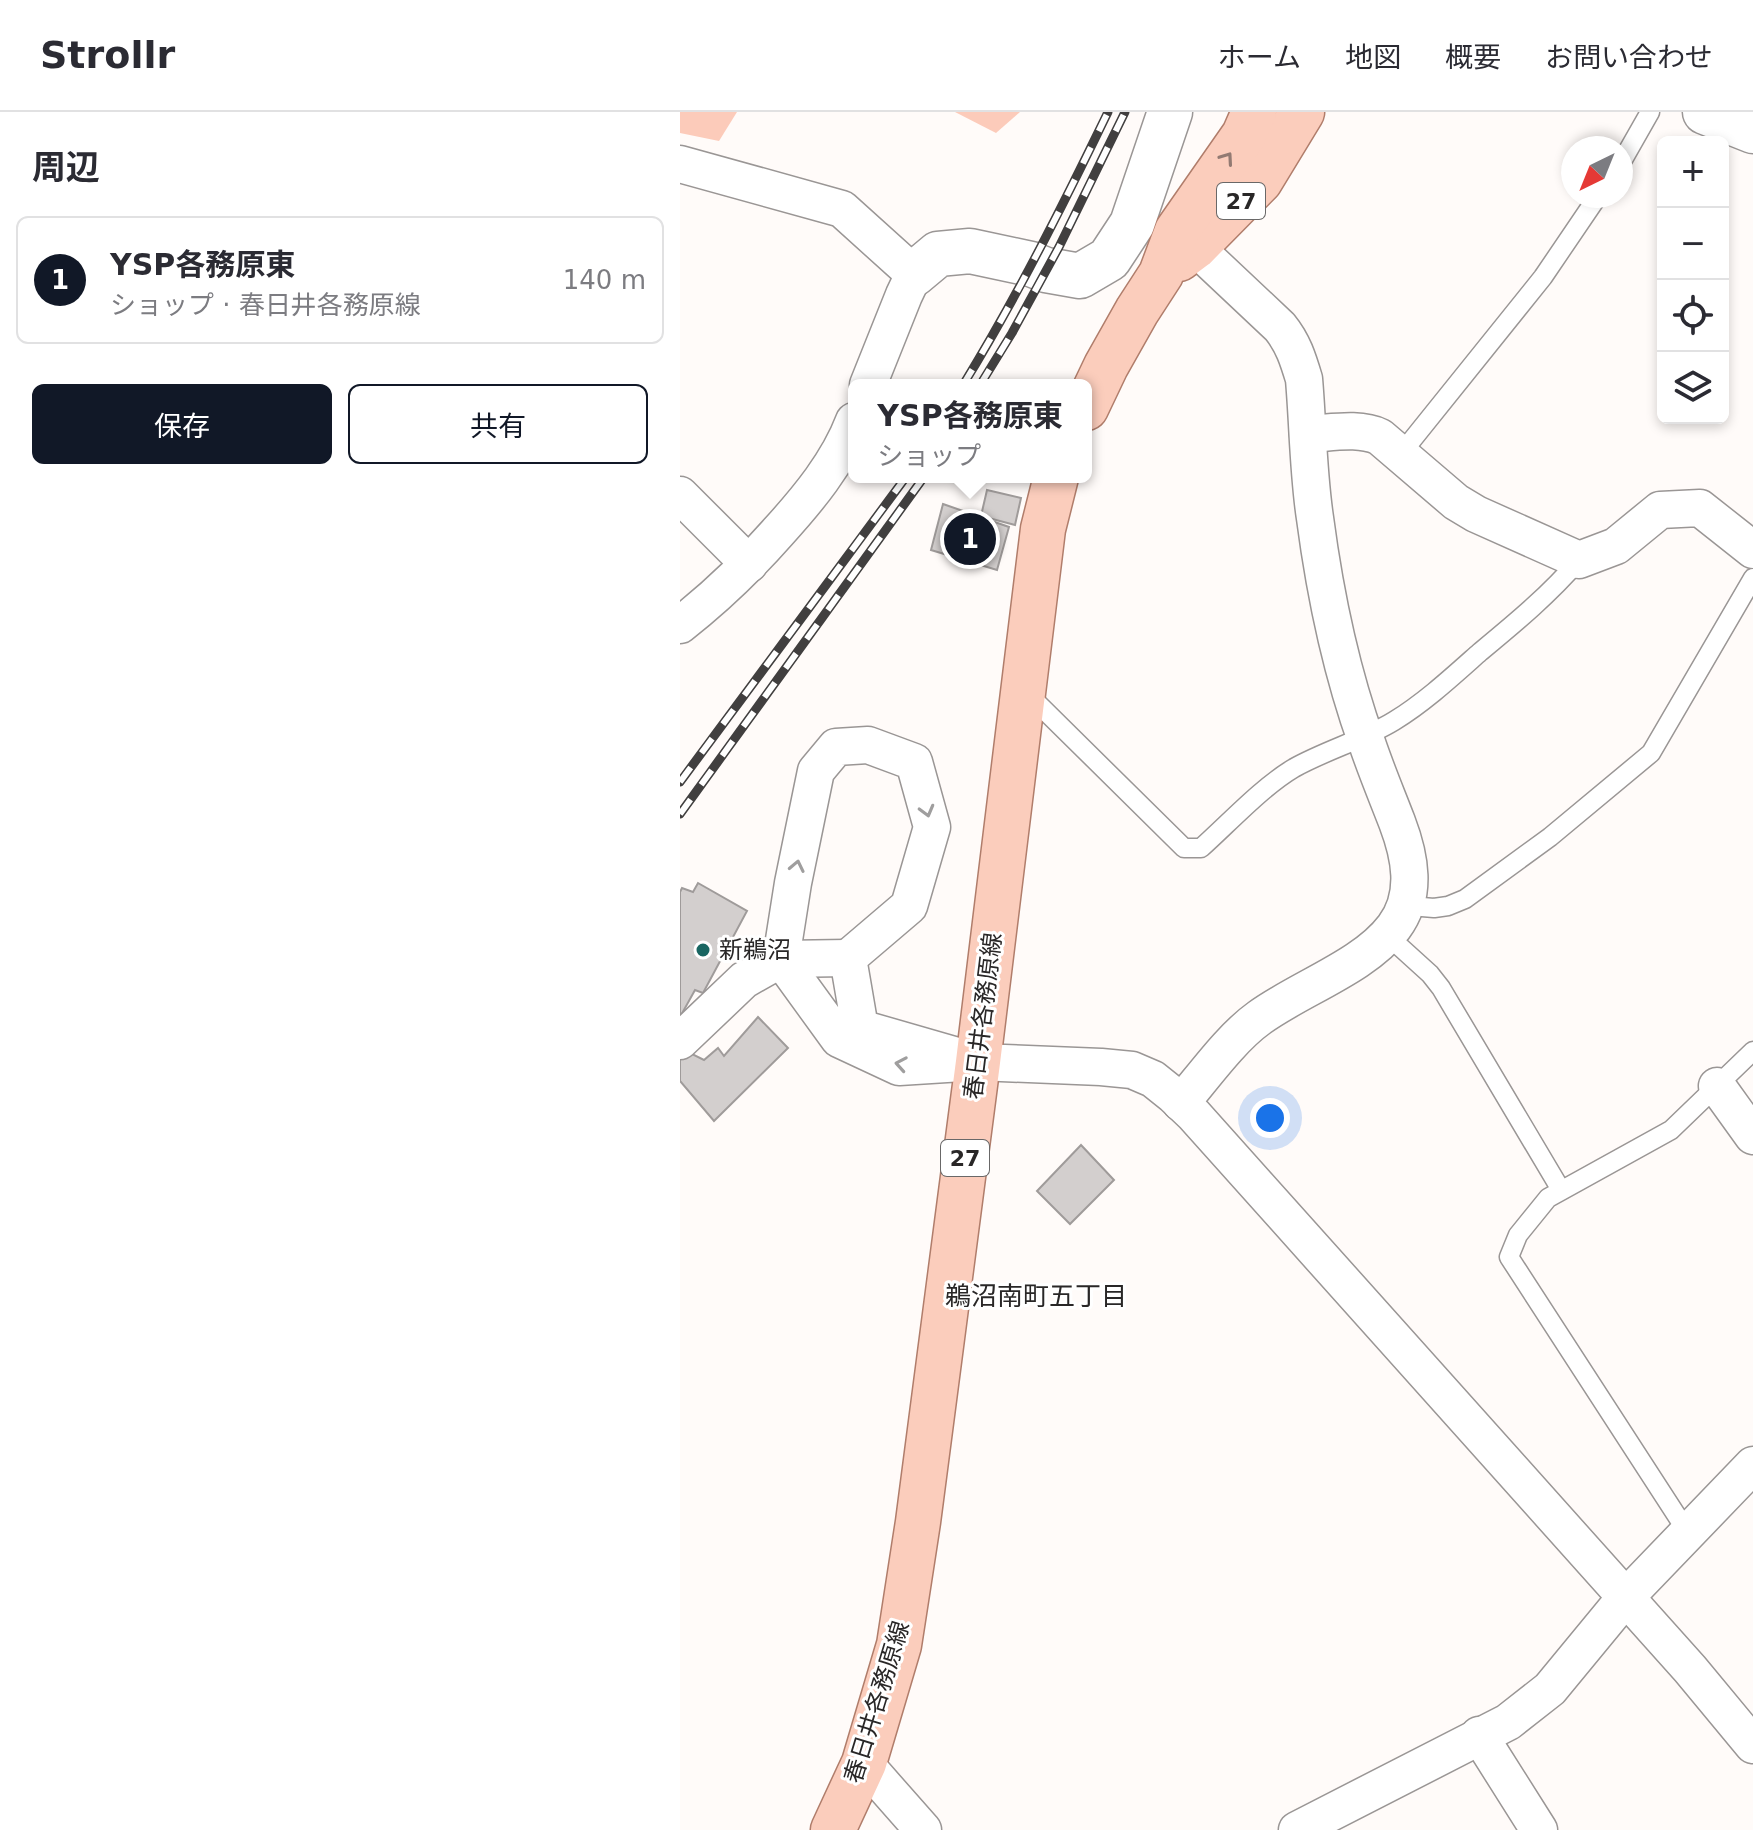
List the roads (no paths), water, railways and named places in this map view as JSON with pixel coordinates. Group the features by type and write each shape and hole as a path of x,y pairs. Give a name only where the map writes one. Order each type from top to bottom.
{"main road":[{"name":"27","path":"1092,395 1137,311 1161,274 1177,231 1244,135 1254,112"},
{"name":"27","path":"1161,274 1195,247 1260,181 1302,112"},
{"name":"春日井各務原線","path":"833,1830 864,1763 899,1645 978,1062 1043,529 1054,483"}],"street":[{"path":"870,379 914,274 938,254 970,251 1080,276 1109,259 1132,224 1170,112"},
{"path":"1705,112 1753,131"},
{"path":"680,164 842,209 914,274"},
{"path":"1181,1103 1258,1019 1356,961 1387,935 1407,901 1410,871 1405,843 1364,736 1331,615 1314,516 1304,379 1298,358 1280,327 1195,247"},
{"path":"1308,434 1372,433 1456,502 1579,560 1616,546 1660,510 1700,508 1753,550"},
{"path":"680,625 704,607 749,564 810,497 848,437"},
{"path":"680,495 749,564"},
{"path":"680,1041 744,980 781,959 848,958 909,906 932,827 914,762 868,745 836,747 816,771 781,959 839,1039 899,1067 978,1062 1101,1067 1132,1070 1153,1079 1181,1103 1225,1150 1690,1669 1753,1745"},
{"path":"848,958 860,1028 978,1062"},
{"path":"1717,1086 1753,1136"},
{"path":"1297,1830 1508,1722 1550,1689 1625,1598 1753,1465"},
{"path":"1479,1735 1539,1830"},
{"path":"864,1763 923,1830"}],"lane":[{"path":"1633,142 1650,112"},
{"path":"1400,455 1543,277 1590,208"},
{"path":"1024,690 1184,848 1201,848 1283,776 1397,719 1434,691 1556,587 1579,560"},
{"path":"1407,901 1434,908 1465,899 1550,837 1651,753 1753,578"},
{"path":"1387,935 1441,988 1561,1190"},
{"path":"1688,1533 1509,1257 1518,1235 1548,1198 1671,1130 1753,1051"}],"railway":[{"path":"966,379 1039,250 1108,112"},
{"path":"984,379 1059,247 1125,112"},
{"path":"680,782 902,483"},
{"path":"680,814 920,483"}],"place":[{"name":"YSP各務原東","path":"970,539"},
{"name":"新鵜沼","path":"703,950"}],"district":[{"name":"鵜沼南町五丁目","path":"1036,1296"}]}
